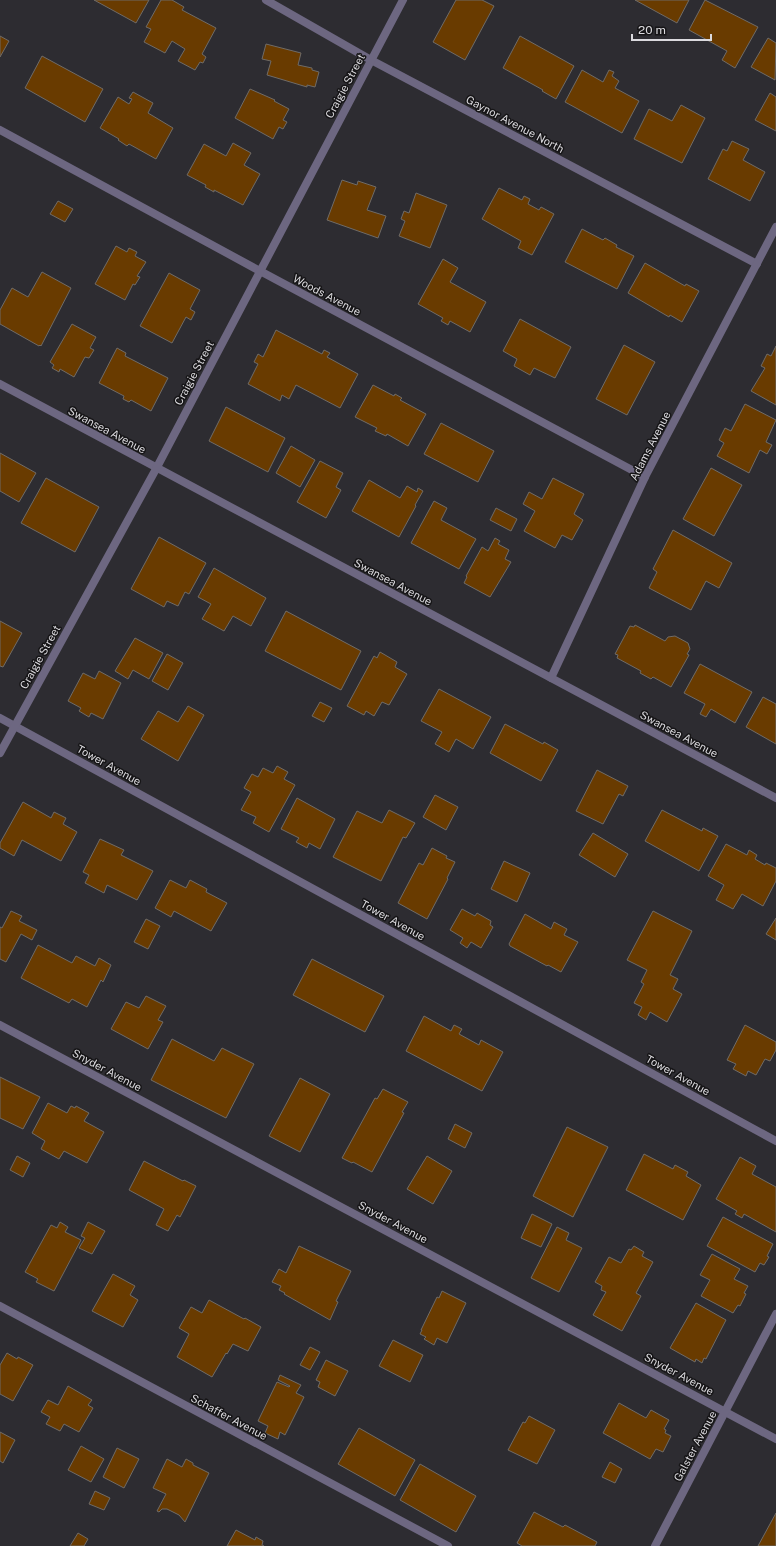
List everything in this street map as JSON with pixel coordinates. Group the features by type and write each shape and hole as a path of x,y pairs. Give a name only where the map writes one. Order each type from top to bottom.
{"street":[{"name":"Gaynor Avenue North","path":"266,0 370,60 757,264"},
{"name":"Craigie Street","path":"0,753 156,468 403,0"},
{"name":"Woods Avenue","path":"0,130 260,272 645,477"},
{"name":"Adams Avenue","path":"551,678 645,477 776,227"},
{"name":"Swansea Avenue","path":"0,384 776,798"},
{"name":"Tower Avenue","path":"0,718 776,1141"},
{"name":"Snyder Avenue","path":"0,1025 776,1439"},
{"name":"Schaffer Avenue","path":"0,1306 448,1546"},
{"name":"Galster Avenue","path":"655,1546 776,1314"}],"building":[{"path":"94,0 149,0 136,23"},
{"path":"161,0 172,0 184,7 182,10 216,28 202,54 206,57 203,63 200,62 195,70 178,61 185,49 172,41 165,53 144,42 151,29 146,27"},
{"path":"456,0 482,0 494,6 465,60 433,42"},
{"path":"635,0 689,0 677,23"},
{"path":"705,0 758,27 735,68 722,60 727,51 689,30"},
{"path":"0,36 9,41 0,57"},
{"path":"520,36 574,66 556,99 542,91 543,90 503,68"},
{"path":"768,38 776,43 775,80 751,67"},
{"path":"266,44 301,53 298,65 312,68 312,70 319,72 315,87 307,85 307,87 267,75 271,61 262,59"},
{"path":"42,56 103,89 85,122 25,88"},
{"path":"582,70 603,82 609,70 614,72 612,76 619,81 615,88 639,101 622,133 565,102"},
{"path":"250,89 275,100 274,101 289,109 283,120 287,122 283,129 279,127 273,139 235,118"},
{"path":"133,92 153,103 148,113 173,128 156,159 129,144 127,146 118,140 119,139 100,128 118,97 129,104 132,99 129,98"},
{"path":"770,93 776,97 776,131 755,120"},
{"path":"681,105 705,118 682,163 634,139 649,109 672,121"},
{"path":"732,141 749,149 743,160 765,172 750,201 708,179 723,149 727,151"},
{"path":"233,143 251,153 244,165 260,174 243,205 214,190 214,192 205,187 206,185 187,175 204,144 226,156"},
{"path":"342,180 357,185 358,181 376,187 367,210 386,216 378,238 327,220"},
{"path":"499,188 522,200 524,196 530,199 528,204 539,210 541,207 554,214 532,255 518,248 521,241 482,219"},
{"path":"416,193 447,205 430,248 399,236 405,221 401,219 404,211 409,213"},
{"path":"58,201 73,209 65,222 50,214"},
{"path":"582,229 603,240 605,238 617,245 616,247 634,256 617,289 565,262"},
{"path":"116,246 127,252 129,248 137,252 135,256 146,262 137,276 140,277 135,285 133,284 125,300 95,284"},
{"path":"443,259 458,268 450,282 486,302 470,332 450,321 448,325 441,321 443,318 418,304"},
{"path":"645,263 685,286 686,284 699,291 682,322 670,315 669,317 628,293"},
{"path":"42,272 71,288 41,346 39,346 0,324 0,310 12,288 28,297"},
{"path":"169,273 200,290 190,309 195,312 191,320 186,317 172,343 140,326"},
{"path":"520,319 571,347 555,378 534,368 530,375 514,366 517,359 503,351"},
{"path":"72,324 96,337 90,348 94,350 89,358 85,357 74,377 60,369 59,372 52,368 54,365 50,362"},
{"path":"276,330 322,354 324,350 330,353 327,357 358,374 340,408 296,385 289,399 282,395 280,401 248,384 258,364 254,362 258,354 263,357"},
{"path":"624,345 655,362 627,415 596,399"},
{"path":"776,346 776,405 751,391 765,368 761,366 767,354 771,356"},
{"path":"117,348 126,353 125,356 168,378 151,411 131,400 129,402 123,399 124,396 99,383"},
{"path":"373,385 394,396 395,394 402,398 400,400 426,414 408,446 387,434 386,436 375,431 377,428 355,417"},
{"path":"745,404 776,420 766,442 772,445 767,454 760,450 749,473 717,456 724,443 719,440 725,428 731,431"},
{"path":"226,407 285,438 268,472 209,441"},
{"path":"441,423 494,451 478,482 424,454"},
{"path":"291,446 315,460 300,487 276,473"},
{"path":"0,453 36,473 19,502 0,491"},
{"path":"320,461 343,473 336,487 341,490 326,518 297,502"},
{"path":"711,468 742,485 714,536 683,519"},
{"path":"46,478 99,507 75,552 21,523"},
{"path":"553,478 584,494 574,514 583,520 572,540 562,535 555,548 524,531 535,511 523,504 529,492 542,499"},
{"path":"369,480 400,498 407,486 417,492 418,488 423,491 399,537 352,511"},
{"path":"434,501 447,508 441,520 476,539 459,569 411,543"},
{"path":"496,508 517,519 511,531 490,520"},
{"path":"673,530 732,563 719,588 706,581 691,610 649,588 657,572 653,569"},
{"path":"159,537 206,563 189,594 185,592 178,606 167,601 164,607 131,589"},
{"path":"495,538 500,541 498,544 509,550 505,559 511,562 490,597 464,583 467,577 466,576 482,547 488,551"},
{"path":"214,568 266,598 251,626 233,616 224,631 202,619 211,604 198,597"},
{"path":"286,611 361,651 341,690 265,651"},
{"path":"0,621 22,633 3,667 0,666"},
{"path":"635,625 665,641 668,637 675,636 688,643 690,649 687,654 689,655 671,687 653,677 651,679 640,673 641,671 617,658 618,655 615,654 630,626 634,627"},
{"path":"135,638 163,653 149,679 133,670 128,679 115,671"},
{"path":"380,652 397,662 395,667 407,674 389,705 382,702 374,716 366,711 364,715 347,706 374,656 377,658"},
{"path":"167,654 183,663 168,690 152,681"},
{"path":"700,664 752,692 735,723 711,709 706,717 700,714 705,704 684,693"},
{"path":"99,671 121,683 103,719 91,713 89,717 79,711 81,708 68,701 83,673 95,679"},
{"path":"439,689 491,717 473,749 456,739 449,752 435,744 442,732 421,721"},
{"path":"763,697 776,704 776,744 746,727"},
{"path":"320,702 332,708 324,722 312,716"},
{"path":"188,706 204,715 178,761 141,739 158,711 178,722"},
{"path":"505,724 543,744 544,742 558,750 541,781 490,753"},
{"path":"277,766 288,772 284,779 295,785 269,832 253,823 256,817 241,810 251,792 244,788 252,774 258,777 263,768 273,773"},
{"path":"597,770 628,786 623,796 619,794 603,824 576,811"},
{"path":"435,795 458,807 446,830 423,817"},
{"path":"297,798 335,819 320,849 309,843 307,848 296,842 299,838 281,829"},
{"path":"23,802 51,818 54,812 66,818 63,824 77,832 61,861 22,840 14,856 0,848 0,843"},
{"path":"389,810 415,823 406,838 403,837 381,881 333,857 357,811 382,823"},
{"path":"662,810 702,831 703,828 718,836 699,871 645,841"},
{"path":"593,833 628,854 615,877 579,855"},
{"path":"100,839 124,850 121,855 153,871 137,900 107,885 104,893 85,883 89,875 83,872"},
{"path":"726,844 747,855 749,850 757,855 755,859 765,865 766,863 776,868 776,881 763,906 742,894 733,909 716,900 724,885 708,876"},
{"path":"432,848 447,856 446,858 455,862 447,878 448,879 427,919 398,903 419,863 423,865"},
{"path":"504,861 530,873 517,902 491,889"},
{"path":"170,880 186,888 190,880 207,889 206,892 227,903 211,931 174,911 171,917 155,908"},
{"path":"462,909 475,916 477,913 491,921 490,925 493,927 481,948 471,942 467,948 460,943 463,938 450,930"},
{"path":"11,911 22,916 19,921 37,930 32,940 21,934 6,962 0,959 0,927 2,928"},
{"path":"653,911 692,931 670,975 678,979 673,989 682,994 667,1022 650,1012 646,1020 638,1015 642,1007 634,1003 644,984 641,982 647,970 627,960"},
{"path":"525,914 551,929 554,922 567,929 564,935 578,942 561,972 510,946 509,944"},
{"path":"776,918 776,940 766,934"},
{"path":"146,919 160,926 148,949 134,942"},
{"path":"38,945 72,963 76,956 95,966 99,958 111,965 103,982 101,980 87,1007 72,999 69,1003 21,978"},
{"path":"312,959 384,996 365,1032 293,995"},
{"path":"146,996 166,1006 158,1020 163,1022 148,1049 111,1029 126,1002 139,1008"},
{"path":"424,1016 451,1031 454,1025 462,1029 459,1034 479,1045 481,1040 503,1052 482,1091 406,1051"},
{"path":"745,1025 776,1042 776,1050 770,1061 765,1059 756,1075 748,1071 746,1076 733,1069 736,1064 727,1060"},
{"path":"172,1039 214,1061 222,1048 254,1064 226,1118 151,1080"},
{"path":"0,1077 40,1097 23,1129 0,1118"},
{"path":"300,1078 330,1094 300,1152 269,1136"},
{"path":"383,1089 408,1102 402,1112 404,1113 372,1172 342,1158 375,1098 377,1099"},
{"path":"48,1103 67,1113 71,1106 75,1108 76,1106 89,1113 84,1121 104,1132 87,1163 64,1151 59,1159 41,1149 45,1141 32,1133"},
{"path":"455,1124 472,1133 465,1148 448,1139"},
{"path":"567,1127 608,1147 573,1217 533,1196"},
{"path":"644,1154 673,1169 675,1165 688,1172 686,1176 701,1185 683,1220 626,1190"},
{"path":"17,1156 30,1163 23,1177 10,1170"},
{"path":"427,1156 452,1171 433,1204 407,1189"},
{"path":"740,1157 756,1166 752,1174 776,1187 776,1232 744,1214 742,1218 735,1214 737,1211 716,1199"},
{"path":"144,1161 196,1186 180,1217 177,1215 168,1231 156,1225 164,1209 129,1190"},
{"path":"532,1214 552,1224 541,1247 521,1238"},
{"path":"723,1217 773,1244 767,1256 769,1257 764,1265 760,1263 755,1272 707,1246"},
{"path":"60,1222 68,1227 65,1232 81,1240 54,1291 36,1282 38,1279 25,1272 51,1225 57,1228"},
{"path":"88,1222 105,1231 92,1254 79,1248 85,1238 81,1236"},
{"path":"557,1227 569,1233 566,1240 582,1248 559,1292 531,1278"},
{"path":"299,1246 351,1271 336,1301 338,1302 330,1320 284,1294 285,1293 279,1290 281,1286 272,1282 279,1269 286,1273"},
{"path":"634,1246 644,1252 642,1256 653,1262 636,1293 641,1296 622,1331 593,1315 606,1292 601,1290 602,1286 595,1282 609,1257 621,1263 629,1249 631,1250"},
{"path":"712,1254 740,1269 734,1279 748,1286 740,1306 738,1305 733,1313 701,1296 710,1280 700,1275"},
{"path":"113,1274 135,1286 130,1295 138,1300 123,1327 92,1311"},
{"path":"442,1291 466,1303 447,1343 437,1338 434,1345 424,1339 426,1337 420,1334 437,1297 439,1298"},
{"path":"209,1300 261,1327 248,1351 233,1344 212,1377 177,1357 189,1334 179,1328 191,1307 202,1313"},
{"path":"696,1303 726,1320 706,1359 704,1358 702,1363 696,1359 695,1362 670,1348"},
{"path":"393,1340 423,1355 410,1382 379,1366"},
{"path":"310,1347 320,1352 310,1370 300,1365"},
{"path":"7,1353 17,1359 18,1357 33,1365 13,1401 0,1394 0,1365"},
{"path":"326,1360 348,1371 335,1396 318,1387 320,1382 316,1380"},
{"path":"280,1375 301,1385 296,1393 304,1397 285,1435 280,1432 278,1439 265,1433 268,1426 258,1421 277,1382 289,1387 290,1386 278,1380"},
{"path":"68,1386 92,1400 88,1405 93,1408 79,1432 64,1424 60,1431 46,1424 50,1417 41,1412 48,1400 58,1405"},
{"path":"619,1403 646,1418 651,1410 669,1420 664,1429 666,1430 665,1433 671,1436 663,1452 656,1449 650,1459 603,1433"},
{"path":"529,1416 555,1430 537,1464 508,1450 523,1422 525,1423"},
{"path":"359,1428 415,1460 395,1496 338,1464"},
{"path":"0,1432 15,1440 3,1463 0,1461"},
{"path":"81,1446 104,1459 91,1482 68,1470"},
{"path":"117,1448 139,1459 124,1488 103,1477"},
{"path":"167,1459 182,1467 186,1459 193,1463 193,1465 209,1473 185,1522 179,1515 167,1509 162,1509 159,1512 157,1511 166,1494 153,1488"},
{"path":"610,1462 622,1469 615,1483 602,1477"},
{"path":"420,1464 476,1496 456,1532 400,1500"},
{"path":"95,1491 110,1498 104,1510 89,1504"},
{"path":"534,1512 563,1527 565,1525 597,1542 595,1546 522,1546 517,1543"},
{"path":"776,1513 776,1546 758,1546"},
{"path":"236,1530 255,1540 256,1537 263,1541 262,1545 264,1546 227,1546"},
{"path":"78,1533 88,1539 84,1546 70,1546"}]}
